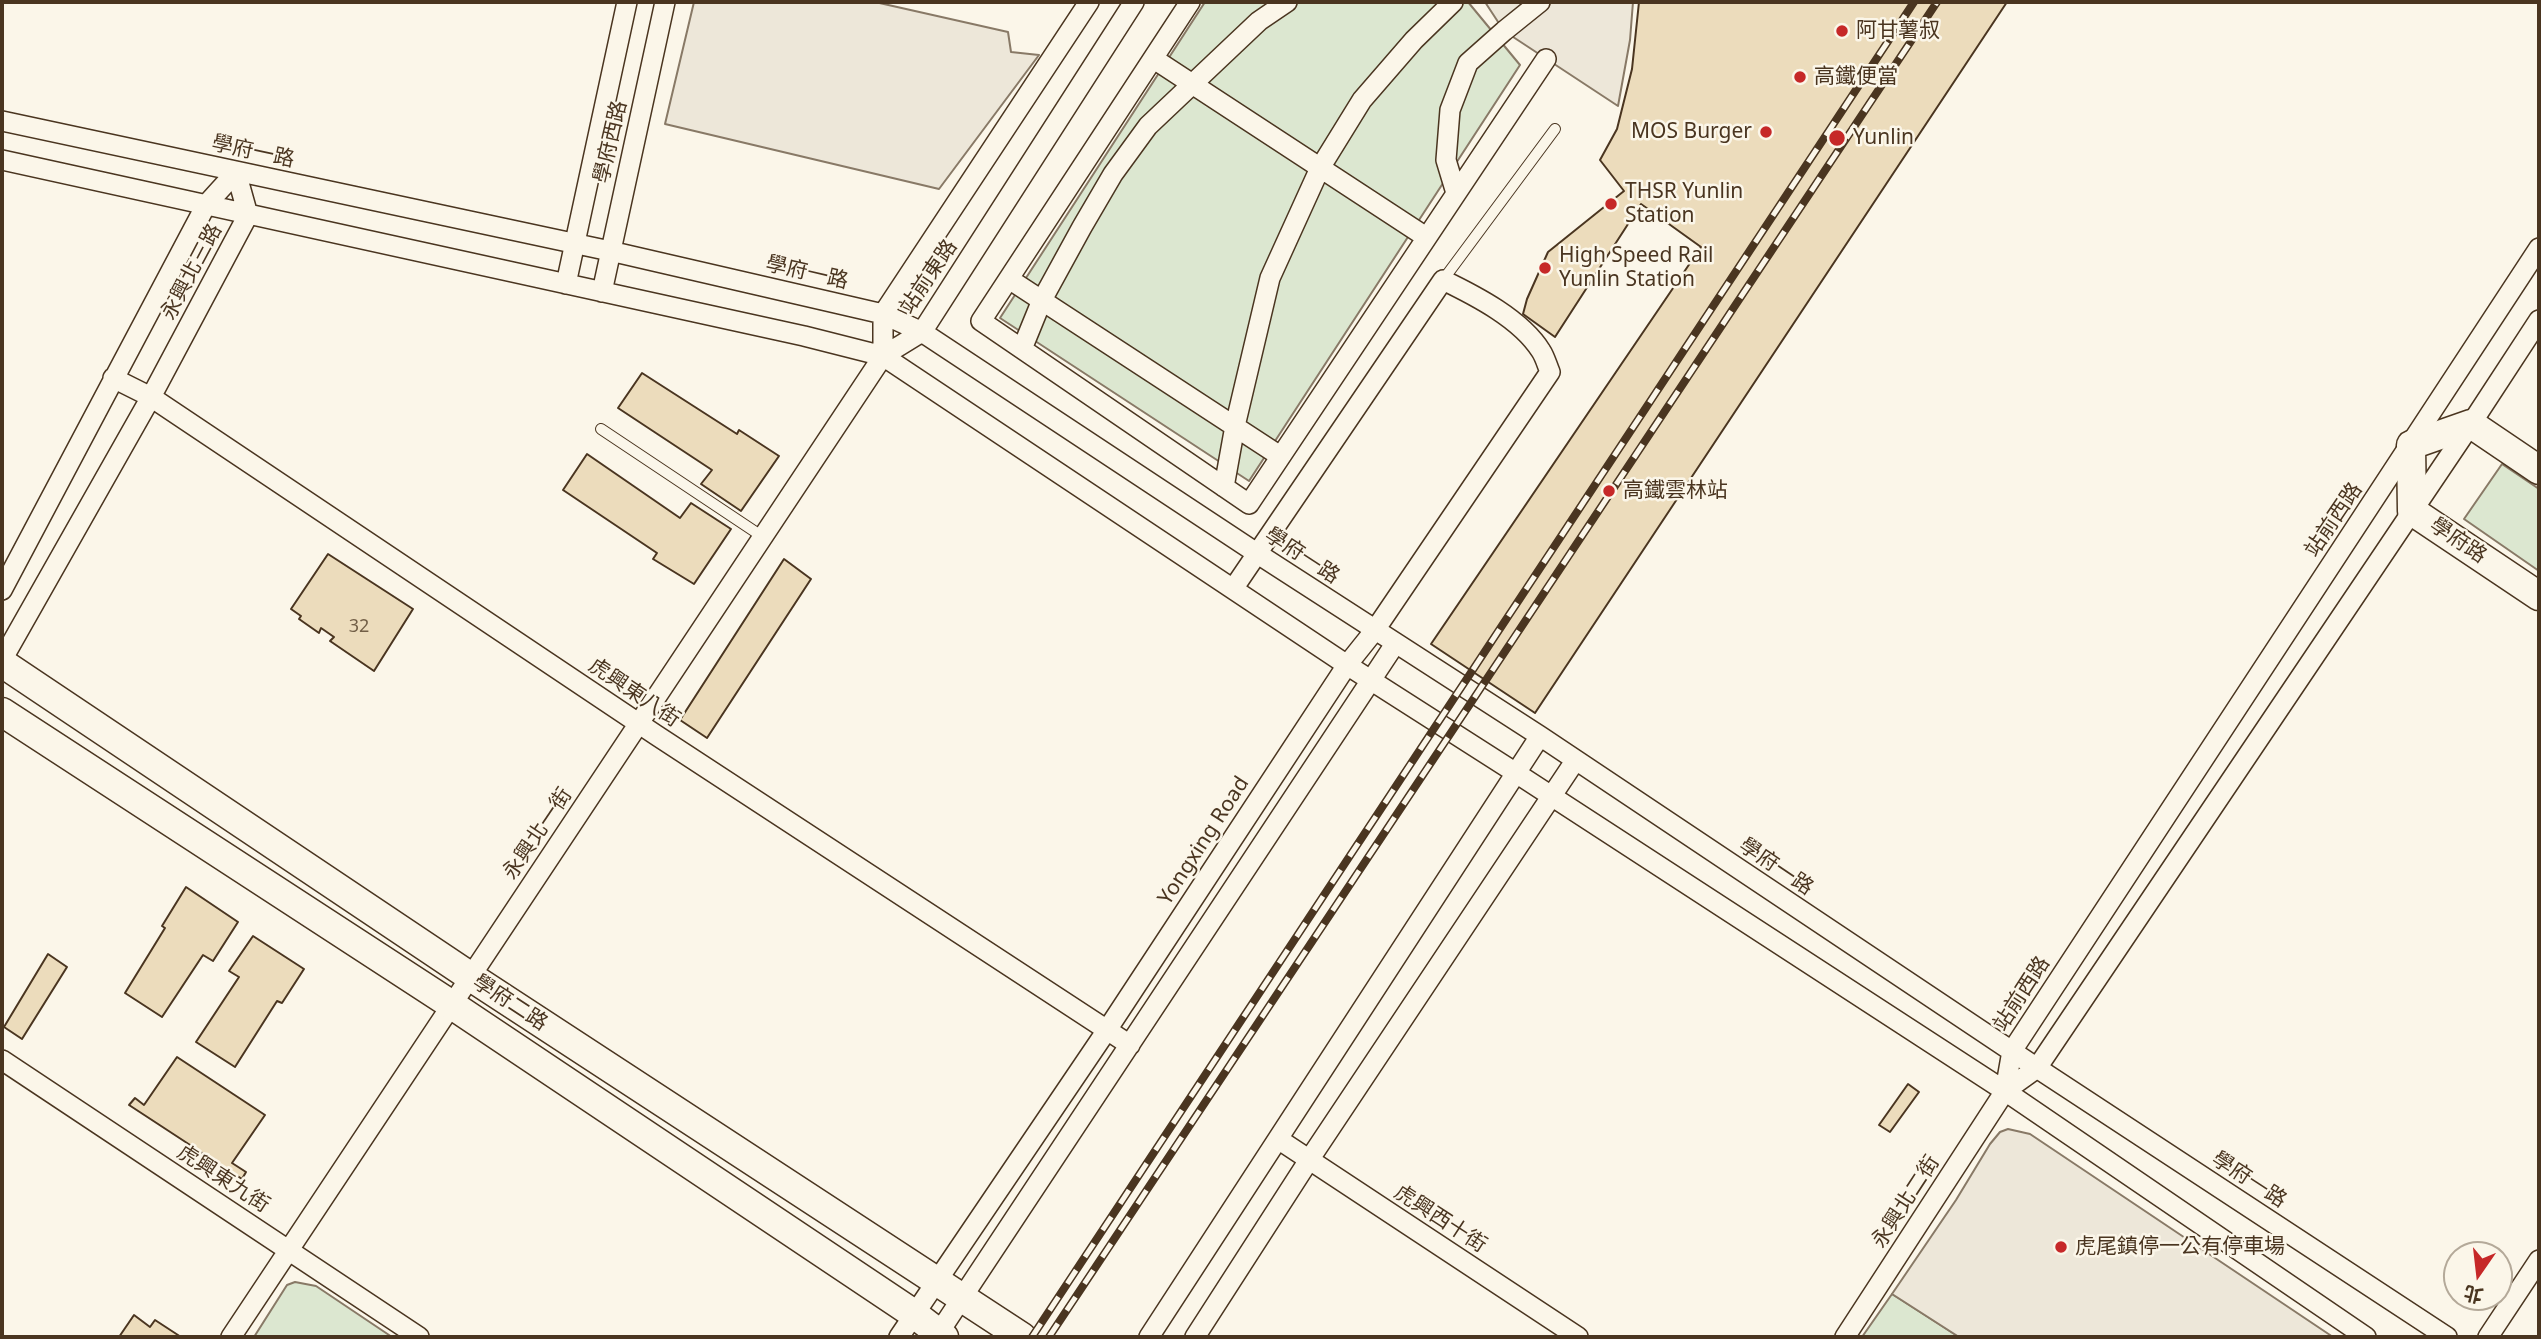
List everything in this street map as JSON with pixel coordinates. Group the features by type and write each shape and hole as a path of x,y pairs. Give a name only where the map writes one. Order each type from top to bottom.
{"street":[{"name":"學府西路","path":"566,284 572,245 627,2"},
{"name":"學府西路","path":"602,292 665,2"},
{"name":"站前東路","path":"883,356 883,314 1089,2"},
{"name":"站前東路","path":"883,356 922,331 1134,2"},
{"path":"1190,2 981,321 1249,504 1546,60"},
{"path":"1022,349 1042,300 1113,174 1148,126 1259,21 1287,2"},
{"path":"1224,487 1235,426 1270,278 1320,168 1362,100 1414,40 1453,2"},
{"path":"1456,193 1446,160 1450,110 1468,63 1540,2"},
{"path":"1154,59 1426,237"},
{"name":"學府一路","path":"2,121 610,251 883,314 922,331 1395,644 1540,736 2037,1068 2447,1337"},
{"path":"2,160 804,336 883,356 1371,681 2005,1091 2366,1337"},
{"name":"永興北三路","path":"2,590 206,205 236,172"},
{"name":"永興北三路","path":"2,662 151,397 248,215 236,172"},
{"name":"站前西路","path":"2005,1091 2012,1051 2539,248"},
{"path":"1009,279 1280,456"},
{"path":"1233,590 1443,280"},
{"name":"Yongxing Road","path":"906,1326 1107,1030 1347,665 1375,630 1550,372 1541,351 1515,323 1482,299 1443,280"},
{"path":"2005,1091 2037,1068 2539,320"},
{"name":"永興北一街","path":"231,1337 883,356"},
{"name":"虎興東八街","path":"113,378 151,397 639,724 1130,1045"},
{"path":"2411,445 2471,424"},
{"path":"2471,424 2539,470"},
{"name":"學府路","path":"2411,445 2412,511 2539,596"},
{"path":"940,1336 1395,644"},
{"name":"學府二路","path":"2,662 471,977 1022,1337"},
{"name":"學府二路","path":"2,712 452,1005 906,1326 940,1336"},
{"path":"1149,1337 1540,736"},
{"path":"1195,1337 1309,1160 1575,761"},
{"name":"虎興東九街","path":"2,1060 419,1337"},
{"name":"永興北二街","path":"1844,1337 2005,1091"},
{"name":"虎興西十街","path":"1278,1139 1578,1337"},
{"path":"2488,1337 2539,1260"}],"lane":[{"path":"1443,280 1555,129"},
{"path":"601,429 763,537"}],"green space":[{"path":"1205,2 1468,2 1520,65 1249,481 1000,318"},
{"path":"2502,464 2539,489 2539,571 2464,519"},
{"path":"295,1282 316,1286 392,1337 254,1337 287,1285"},
{"path":"1892,1294 1959,1337 1862,1337"}],"shaded area":[{"path":"694,2 875,2 1008,32 1011,52 1039,55 939,189 665,124"},
{"path":"1485,2 1633,2 1630,40 1618,106 1504,31"},
{"name":"虎尾鎮停一公有停車場","path":"2008,1129 2030,1134 2333,1337 1959,1337 1892,1294 1956,1200 1990,1144 2000,1132"}],"building":[{"name":"高鐵雲林站","path":"1639,2 2007,2 1535,713 1431,644 1701,247 1641,204 1555,337 1523,314 1548,252 1624,191 1600,160 1617,129 1632,69"},
{"path":"642,373 737,434 739,430 779,456 741,511 701,484 712,470 618,408"},
{"path":"587,454 680,518 691,503 731,529 694,584 653,559 657,553 563,490"},
{"path":"328,554 413,609 374,671 330,641 334,637 321,628 319,633 299,619 301,616 291,609"},
{"path":"784,559 811,579 707,738 680,720"},
{"path":"186,887 238,922 213,961 203,955 162,1017 125,993 165,928 162,926"},
{"path":"253,936 304,969 282,1003 277,1001 235,1067 196,1042 239,977 229,971"},
{"path":"48,954 67,967 22,1039 4,1027"},
{"path":"177,1057 265,1115 232,1163 246,1172 242,1179 129,1105 135,1098 144,1105"},
{"path":"1908,1084 1919,1092 1890,1132 1879,1125"},
{"path":"134,1315 150,1327 155,1320 181,1337 119,1337"}],"railway":[{"path":"1032,1337 1914,2"},
{"path":"1049,1337 1937,2"}],"place":[{"name":"阿甘薯叔","path":"1842,31"},
{"name":"高鐵便當","path":"1800,77"},
{"name":"MOS Burger","path":"1766,132"},
{"name":"Yunlin","path":"1837,138"},
{"name":"THSR Yunlin Station","path":"1611,204"},
{"name":"High Speed Rail Yunlin Station","path":"1545,268"},
{"name":"高鐵雲林站","path":"1609,491"},
{"name":"虎尾鎮停一公有停車場","path":"2061,1247"}]}
